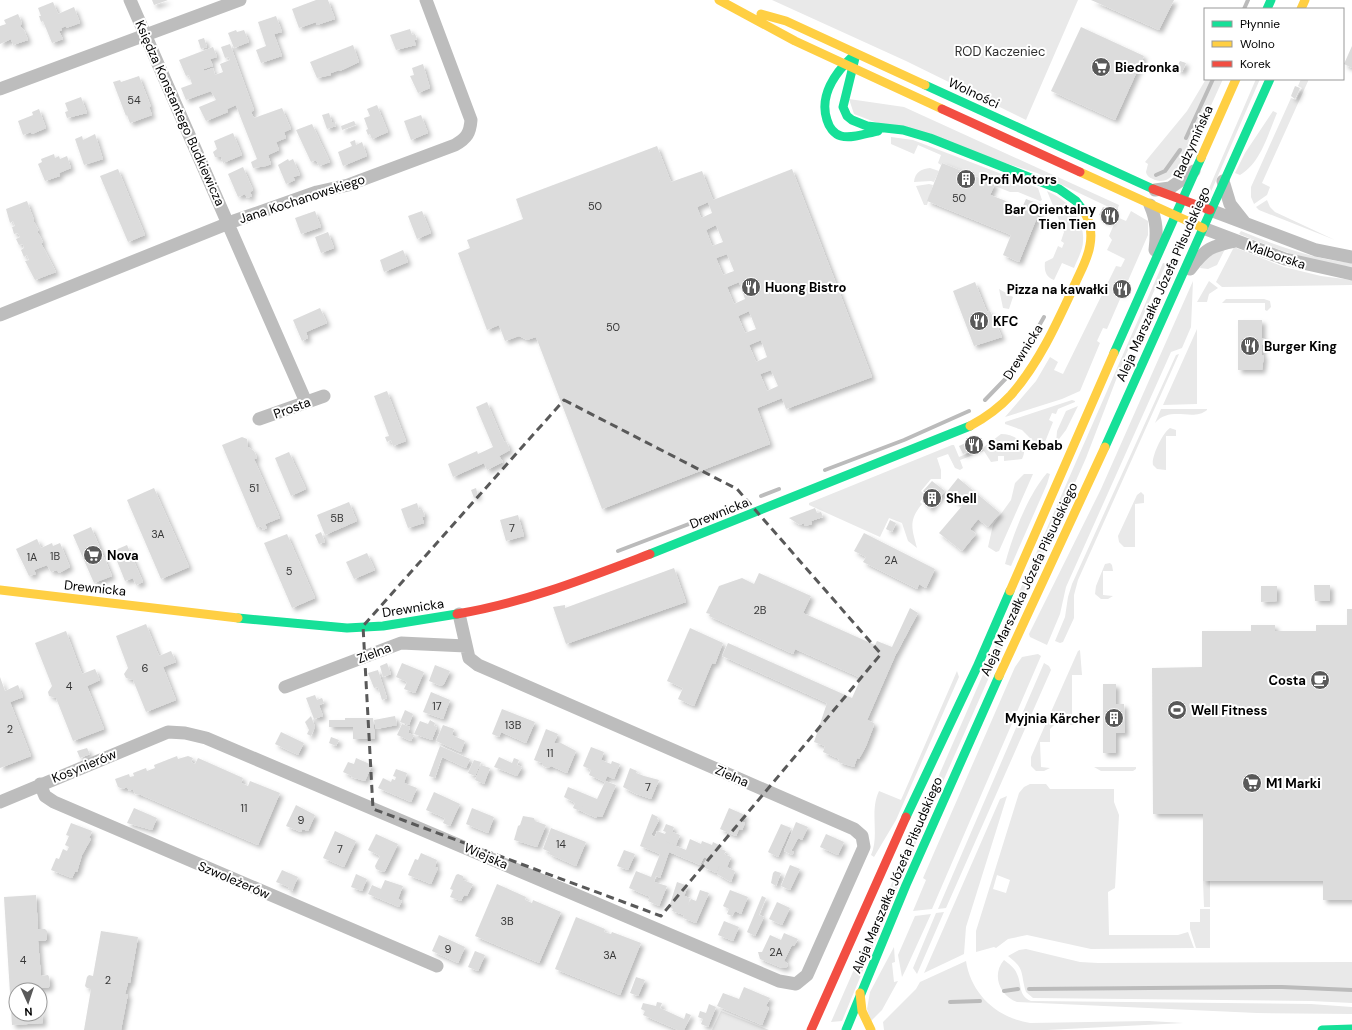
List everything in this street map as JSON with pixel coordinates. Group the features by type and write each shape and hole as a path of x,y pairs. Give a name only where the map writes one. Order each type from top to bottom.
{"street":[{"name":"Księdza Konstantego Budkiewicza","path":"130,0 285,351 306,402"},
{"path":"0,89 240,0"},
{"name":"Jana Kochanowskiego","path":"0,315 228,224 317,192 348,185 455,145 465,139 470,131 471,120 426,0"},
{"name":"Wolności","path":"722,2 786,21 1156,190 1210,210"},
{"name":"Wolności","path":"722,2 795,41 1203,228"},
{"path":"848,65 856,54"},
{"name":"Drewnicka","path":"848,65 833,81 824,103 825,116 829,125 837,134 848,136 886,129"},
{"name":"Drewnicka","path":"0,590 266,621 347,628 395,625 517,602 566,586 972,426 994,411 1010,395 1037,358 1088,254 1091,230 1086,212 1076,200 1059,189 930,138 903,130 886,129 860,124 852,120 845,113 843,107 848,65"},
{"name":"Radzymińska","path":"1174,216 1236,80"},
{"name":"Aleja Marszałka Józefa Piłsudskiego","path":"846,1030 860,992 908,880 1006,659 1101,457 1210,210 1270,80"},
{"path":"1156,190 1170,188 1195,170"},
{"path":"1223,181 1230,204 1245,223"},
{"path":"1150,205 1156,219 1157,235 1153,264"},
{"name":"Malborska","path":"1210,210 1316,250 1352,256"},
{"name":"Aleja Marszałka Józefa Piłsudskiego","path":"811,1030 891,850 977,667 1174,216"},
{"name":"Malborska","path":"1203,228 1285,259 1352,274"},
{"path":"1176,287 1202,254 1215,246 1236,241"},
{"name":"Prosta","path":"259,420 324,396"},
{"name":"Zielna","path":"459,614 469,658 478,665 854,829 862,836 864,847 807,975 803,980"},
{"name":"Zielna","path":"285,688 400,643 466,646"},
{"name":"Wiejska","path":"168,732 185,732 206,738 780,981 796,984 803,980"},
{"name":"Kosynierów","path":"0,802 40,784 168,732"},
{"name":"Szwoleżerów","path":"40,784 45,796 54,802 437,966"},
{"path":"860,992 862,1011 871,1030"},
{"path":"1322,1030 1352,1029"}],"highlighted area":[{"path":"564,400 737,489 881,654 661,916 373,809 363,626"}],"green space":[{"name":"ROD Kaczeniec","path":"772,0 1078,0 1026,120 906,61"},
{"path":"1205,80 1223,80 1189,154 1185,153 1178,168 1171,177 1161,181 1151,178 1146,172 1148,164 1145,162 1187,111"},
{"path":"1256,80 1260,80 1210,194 1207,193"},
{"path":"1301,80 1309,80 1262,183 1270,187 1267,195 1254,204 1251,197 1251,187 1291,98 1296,100 1302,88 1298,86"},
{"path":"849,99 904,107 1119,205 1117,211 1037,173 854,114"},
{"path":"1273,111 1277,113 1259,156 1247,170 1240,175 1235,173 1245,153"},
{"path":"891,137 913,140 1038,188 1042,200 1040,201 1018,192 1010,192 995,186 996,184 942,163 941,165 938,163 941,155 918,145 914,154 891,144"},
{"path":"930,168 939,171 934,182 914,182 917,173 924,169"},
{"path":"929,184 933,185 927,205 924,205 916,186"},
{"path":"1047,191 1068,204 1078,217 1083,232 1082,248 1074,268 1062,263 1054,280 1046,273 1045,262 1053,258 1058,246 1062,248 1064,243 1061,241 1064,232"},
{"path":"1267,200 1270,207 1275,212 1335,240 1259,210 1256,207"},
{"path":"1131,211 1148,221 1148,235 1107,329 1103,328 1097,341 1100,343 1080,391 1062,399 1005,417 1036,381 1050,357 1058,362 1054,370 1063,374 1116,266 1121,267 1125,259 1107,250 1112,240 1109,236 1117,217 1126,221"},
{"path":"1241,231 1295,251 1352,263 1352,267 1294,255 1239,234"},
{"path":"1226,247 1217,265 1208,269 1200,268 1204,259"},
{"path":"1234,247 1284,267 1321,276 1352,280 1352,285 1222,287 1216,282"},
{"path":"1163,263 1166,264 1124,359 1086,458 918,838 842,1021 831,1022"},
{"path":"1193,281 1191,327 1182,348 1171,352 1066,587 1060,614 1047,645 1030,637 1029,634 1101,489"},
{"path":"1209,281 1218,288 1209,294 1207,302 1197,302"},
{"path":"999,289 1013,297 1009,309 1003,308"},
{"path":"1226,299 1264,299 1270,301 1271,307 1267,311 1265,310 1265,303 1222,303"},
{"path":"1197,329 1197,404 1163,405"},
{"path":"1179,354 1078,580 1074,595 1074,618 1063,642 1060,643 1055,641 1065,617 1068,597 1072,584 1176,355"},
{"path":"1072,400 1075,402 1058,409 1056,414 1052,413 1049,420 1053,422 1045,442 1037,445 1022,430 1005,424 1005,422"},
{"path":"1078,406 1066,430 1056,443 1057,431 1066,411"},
{"path":"1161,409 1207,410 1195,415 1168,415 1155,423"},
{"path":"1170,428 1176,430 1176,436 1166,436 1166,470 1157,469 1153,465 1154,456 1161,439"},
{"path":"1001,434 1006,434 1019,440 1024,448 1022,459 1004,461 1004,456 998,456 998,461 991,462 984,451 960,460 963,468 960,470 955,468 948,454 937,458 941,470 941,479 931,479 921,491 925,495 920,502 922,504 913,520 912,525 917,548 908,541 902,523 889,518 880,537 809,505 809,503 952,445 954,445 959,457 984,447"},
{"path":"1047,473 1050,474 1047,484 1011,566 1005,564 1012,540 1027,504"},
{"path":"1024,474 1033,474 999,551 996,552 988,547 993,525 1011,500 1015,483"},
{"path":"1141,492 1144,495 1144,503 1135,504 1135,547 1124,547 1119,542 1118,536 1137,495"},
{"path":"1110,563 1113,571 1103,571 1103,595 1113,596 1108,599 1101,599 1095,594 1096,586 1105,564"},
{"path":"1080,650 1082,675 1072,675 1072,718 1081,720 1076,725 1068,725 1068,715 1054,715 1054,725 1050,729 1050,742 1040,742 1041,767 1050,768 1044,771 1036,771 1031,766 1031,757 1078,651"},
{"path":"1038,654 1041,656 932,909 913,911 926,880 923,878 1015,667 1022,657"},
{"path":"1044,663 1049,666 1051,670 946,908 938,909"},
{"path":"957,671 959,677 896,820 874,857 871,855 875,840 874,815 876,799 879,791 901,800"},
{"path":"1094,767 1136,767 1136,769 1133,771 1101,771"},
{"path":"1030,784 1046,784 1050,789 1114,789 1114,802 1119,815 1115,888 1108,892 1109,935 1178,935 1188,932 1194,948 1091,949 1027,935 1008,939 996,948 994,947 976,952 976,931 1019,793 1024,787","holes":["997,875 1010,880 1006,893 993,889"]},
{"path":"1007,796 966,927 964,954 924,973 1000,799"},
{"path":"1203,881 1210,881 1210,907 1204,907"},
{"path":"1200,909 1210,909 1210,948 1196,948 1190,929 1190,922 1200,922"},
{"path":"944,912 917,974 913,968 936,913"},
{"path":"931,914 902,977 898,955 915,916"},
{"path":"894,947 895,962 892,963 894,982 898,981 882,1010 871,1021 867,1009 870,992"},
{"path":"1026,949 1080,962 1098,963 1352,962 1352,1003 1311,1001 1033,998 1026,992 1022,972 1018,965 1008,956 1019,950"},
{"path":"1004,960 1015,970 1019,978 1022,993 1031,1001 1311,1004 1352,1007 1352,1014 1257,1013 1017,1002 1006,995 999,984 998,972"},
{"path":"966,961 973,984 980,994 997,1010 1018,1020 1030,1023 1149,1021 1184,1023 1047,1030 884,1030 883,1022 916,989 920,982"},
{"path":"721,1011 769,1030 712,1030"}],"building":[{"path":"152,0 168,0 154,5"},
{"path":"316,0 328,0 335,19 317,25 316,22 299,28 292,9"},
{"path":"1091,0 1174,0 1159,30"},
{"path":"53,2 58,14 74,7 80,23 66,28 66,26 61,28 62,30 59,31 63,39 52,43 43,21 41,22 39,16 41,16 38,8"},
{"path":"18,14 22,23 20,26 24,30 28,40 13,45 11,39 0,44 0,26 6,24 4,20"},
{"path":"276,16 282,32 274,34 282,56 261,63 256,50 266,46 258,22"},
{"name":"Biedronka","path":"1081,27 1144,56 1115,120 1051,91"},
{"path":"410,29 412,35 415,34 417,39 414,40 416,45 396,50 390,35"},
{"path":"236,30 237,32 244,30 249,42 234,48 228,33"},
{"path":"204,38 207,47 201,49 198,40"},
{"path":"230,44 254,110 251,112 254,118 282,108 291,129 284,132 286,138 276,142 279,150 268,155 271,164 266,166 253,168 251,162 257,159 236,105 227,109 228,112 206,121 199,107 216,100 211,91 186,100 181,88 192,84 189,75 186,76 179,60 213,47 217,57 210,59 213,66 204,69 204,71 213,68 215,75 223,72 220,64 230,60 229,57 225,58 221,47"},
{"path":"353,45 359,62 340,71 331,73 331,75 317,78 310,62"},
{"path":"1352,46 1352,68 1344,64"},
{"path":"1180,61 1186,63 1182,72 1176,69"},
{"path":"423,64 430,88 418,93 410,76 414,75 412,68"},
{"path":"139,76 151,107 149,107 152,115 130,123 113,82 120,80 121,82"},
{"path":"1295,86 1300,88 1295,99 1291,96"},
{"path":"81,97 87,113 67,118 65,112 68,111 65,103"},
{"path":"377,105 388,132 372,139 366,130 368,129 364,118 370,116 367,109"},
{"path":"39,109 46,128 32,134 31,132 23,135 18,121 33,115 32,112"},
{"path":"329,113 332,122 335,122 336,126 327,129 322,115"},
{"path":"421,115 428,133 411,140 404,121"},
{"path":"354,121 356,125 342,130 341,126"},
{"path":"312,124 330,162 319,166 316,160 311,162 296,130"},
{"path":"233,133 242,155 223,163 221,157 215,157 213,152 217,149 214,141"},
{"path":"95,134 103,159 84,165 75,139 82,136 83,140"},
{"path":"355,140 356,145 362,142 367,156 343,166 338,152 352,146 350,142"},
{"path":"657,146 671,182 702,171 713,200 792,169 872,377 786,409 782,398 757,408 770,444 602,509 536,337 527,340 519,336 505,341 499,325 487,330 458,253 470,248 467,240 523,219 516,199","holes":["708,202 712,213 701,218 697,207","716,225 723,242 712,246 706,230","727,254 734,271 723,275 716,258","739,282 745,299 734,304 727,287","749,311 756,329 745,333 738,316","761,340 767,357 756,362 749,345","771,370 778,386 767,391 760,374"]},
{"path":"54,154 55,158 59,156 60,159 67,156 71,168 59,173 60,176 45,181 38,164 42,162 41,159"},
{"path":"288,159 289,161 293,159 300,175 293,177 295,180 286,184 278,165"},
{"path":"942,163 995,184 990,195 1006,201 1002,210 1018,217 1026,199 1042,205 1019,262 1003,255 1011,235 927,201"},
{"path":"243,167 253,190 250,192 252,196 247,198 245,194 238,197 228,174"},
{"path":"118,169 145,235 128,242 100,176"},
{"path":"27,201 33,220 39,231 37,231 43,242 41,243 56,272 35,280 25,261 29,260 27,255 24,257 21,250 24,248 23,244 19,245 16,239 20,237 18,233 14,234 12,227 15,226 13,221 10,223 6,209"},
{"path":"1103,207 1114,211 1109,222 1100,218 1102,216 1099,215"},
{"path":"315,211 321,227 301,234 295,218"},
{"path":"422,211 431,233 417,239 408,216"},
{"path":"328,232 334,248 321,253 315,237"},
{"path":"403,250 408,262 384,272 380,260"},
{"name":"KFC","path":"975,282 987,312 990,311 1002,337 974,346 953,291"},
{"path":"1121,285 1125,287 1122,294 1118,292"},
{"path":"320,308 327,323 306,332 308,338 302,341 293,320"},
{"name":"Burger King","path":"1238,320 1262,320 1262,338 1265,338 1265,345 1262,345 1262,355 1264,355 1262,370 1238,370"},
{"path":"387,391 406,441 393,446 391,440 387,442 385,437 389,436 374,396"},
{"path":"487,402 504,442 506,441 510,450 499,456 503,462 487,470 484,463 453,477 448,464 477,451 478,454 493,447 476,407"},
{"path":"242,437 247,439 248,447 254,451 257,458 254,459 280,518 265,524 267,528 263,530 261,526 257,528 222,445"},
{"path":"976,438 980,447 963,454 959,446"},
{"path":"289,452 306,489 291,496 275,458"},
{"path":"958,478 1000,513 988,527 978,519 970,529 976,534 962,551 939,533 962,506 946,493"},
{"name":"Shell","path":"932,481 945,491 930,509 922,501 927,495 923,491"},
{"path":"154,488 189,567 161,579 127,500"},
{"path":"476,488 478,496 474,498 471,490"},
{"path":"349,502 357,521 325,535 317,515"},
{"path":"417,503 419,510 422,509 425,516 422,517 424,523 408,528 401,509"},
{"path":"815,508 817,513 821,512 823,517 811,521 812,524 805,526 804,523 800,525 789,518"},
{"path":"518,515 524,536 506,541 500,520"},
{"path":"890,520 896,523 892,532 886,529"},
{"name":"Nova","path":"91,527 112,576 94,583 73,535"},
{"path":"321,532 325,542 319,544 315,535"},
{"path":"864,533 935,569 926,588 919,584 917,589 863,562 866,557 854,551"},
{"path":"287,534 315,598 292,608 264,543"},
{"path":"37,539 41,548 52,543 53,546 60,543 70,567 59,573 57,570 51,572 47,565 34,570 36,574 29,576 16,549"},
{"path":"127,545 143,582 136,585 133,578 125,581 113,551"},
{"path":"367,553 375,570 354,579 346,562"},
{"path":"674,568 686,602 566,644 553,607 565,605 565,608"},
{"path":"759,573 811,596 803,613 875,645 877,641 892,647 910,608 918,613 895,656 867,720 874,723 873,728 866,746 859,759 857,758 854,767 838,762 839,759 823,752 825,746 814,742 827,703 722,656 728,643 852,698 861,678 795,649 793,654 709,616 710,614 706,613 719,586 742,578 754,584"},
{"path":"1314,585 1330,585 1330,601 1315,601"},
{"path":"1261,586 1277,586 1277,601 1261,602"},
{"name":"M1 Marki","path":"1347,609 1352,609 1352,900 1323,900 1323,881 1203,881 1203,814 1153,814 1152,668 1202,667 1202,631 1251,631 1251,625 1275,625 1275,631 1316,631 1316,625 1347,625"},
{"path":"146,624 159,656 171,651 176,662 163,667 176,700 146,712 133,680 126,678 124,674 128,668 116,636"},
{"path":"690,628 723,643 715,664 712,663 694,706 678,699 683,688 667,681"},
{"path":"66,631 82,674 95,669 100,680 87,686 104,729 73,741 56,698 49,696 48,692 52,686 35,643"},
{"path":"387,663 391,674 383,677 380,666"},
{"path":"402,663 424,672 415,693 404,689 407,682 396,677"},
{"path":"435,665 450,671 444,684 441,686 429,681"},
{"path":"378,670 387,698 382,700 378,687 374,688 368,673"},
{"path":"0,677 5,691 18,685 23,697 10,702 31,756 0,768"},
{"name":"Myjnia Kärcher","path":"1103,684 1116,684 1116,704 1124,704 1125,733 1116,733 1116,753 1103,753"},
{"path":"431,692 450,700 443,719 423,712"},
{"path":"315,695 317,700 322,698 324,703 319,705 323,716 314,719 306,698"},
{"path":"502,709 535,722 526,743 501,732 499,737 492,734"},
{"path":"405,710 413,714 409,725 400,722"},
{"path":"311,716 315,727 311,736 307,734 309,730 305,722"},
{"path":"395,716 397,725 376,729 374,720"},
{"path":"345,718 373,718 375,739 353,739 353,727 329,727 329,720 345,720"},
{"path":"430,720 435,723 434,726 437,727 432,740 414,734 420,721 428,724"},
{"path":"402,724 410,727 408,733 414,735 411,741 397,735"},
{"path":"443,725 454,729 452,735 465,741 461,752 436,741"},
{"path":"546,729 558,734 554,743 561,743 576,751 567,773 551,766 548,768 543,766 542,763 534,760"},
{"path":"281,732 304,743 298,755 275,744"},
{"path":"331,737 339,740 336,746 329,743"},
{"path":"440,746 470,759 466,768 442,757 435,778 429,776"},
{"path":"591,747 604,752 601,760 611,764 612,761 620,764 614,779 607,776 605,781 616,785 602,817 597,816 596,818 581,811 583,806 580,811 573,808 575,803 564,797 568,787 597,799 605,782 589,775 591,770 583,766"},
{"path":"87,748 90,754 80,758 77,751"},
{"path":"177,756 178,759 188,756 193,758 191,762 195,764 198,758 243,778 241,783 248,786 250,781 280,793 258,845 141,795 135,794 133,789 129,791 127,787 123,789 118,787 115,779 129,774 130,777 134,776 133,773 146,768 147,771 155,768 154,765"},
{"path":"499,757 512,763 514,758 519,760 517,765 522,767 517,776 494,767"},
{"path":"356,758 372,765 365,781 351,777 352,776 343,772 348,762 354,764"},
{"path":"474,760 481,762 475,776 468,773"},
{"path":"481,765 490,768 484,784 475,780"},
{"path":"630,768 637,771 636,773 659,780 651,799 636,794 623,787"},
{"path":"396,769 407,773 404,783 417,788 411,802 378,788 383,778 391,782 392,779 395,780 396,777 393,776"},
{"path":"434,792 460,804 450,826 443,823 445,818 426,810"},
{"path":"296,805 315,815 308,831 302,829 301,832 286,826"},
{"path":"134,808 157,818 152,830 127,823"},
{"path":"472,808 494,817 488,833 466,824"},
{"path":"729,808 745,815 742,822 745,823 742,830 739,829 736,836 720,829"},
{"path":"652,814 658,817 657,819 659,820 651,835 655,837 657,831 665,834 666,832 663,831 666,824 674,827 672,832 680,835 676,845 662,840 686,850 690,839 701,844 702,841 712,845 713,842 719,845 718,848 726,851 724,854 731,857 727,867 735,871 731,882 717,874 720,864 716,873 703,867 707,858 704,857 700,865 669,852 660,878 656,876 654,882 667,886 659,906 648,901 650,897 629,888 636,871 651,877 660,854 640,846"},
{"path":"523,816 534,818 535,821 546,825 537,847 514,840"},
{"path":"796,822 808,827 802,840 798,838 791,851 794,852 792,855 784,851"},
{"path":"71,823 92,831 89,838 91,839 82,855 77,872 75,872 72,878 51,870 56,858 59,859 63,849 67,851 69,847 65,845 69,836 66,835"},
{"path":"781,824 791,828 778,857 768,852"},
{"path":"551,828 586,842 576,866 549,854 550,852 543,849"},
{"path":"335,831 356,841 344,867 323,858"},
{"path":"376,834 398,844 385,871 383,872 376,869 375,866 380,856 368,850"},
{"path":"826,834 844,842 838,855 820,847"},
{"path":"624,850 635,854 628,870 617,866"},
{"path":"421,853 437,860 435,867 438,868 431,884 408,875 415,859 418,860"},
{"path":"790,865 800,869 790,890 781,886"},
{"path":"282,870 298,877 292,891 288,890 289,887 276,882"},
{"path":"775,871 781,873 776,886 771,883 773,873"},
{"path":"356,874 367,879 362,891 351,887"},
{"path":"458,874 463,876 463,880 473,884 467,896 464,895 461,901 450,897 453,890 450,889 456,875"},
{"path":"385,880 403,886 398,899 402,901 399,907 368,894 372,885 381,889"},
{"path":"677,882 688,886 684,896 690,898 687,907 691,899 696,901 700,890 709,893 696,923 683,918 684,915 672,911 673,909 669,907"},
{"path":"497,884 526,897 525,900 532,903 533,900 561,912 539,963 475,936"},
{"path":"730,890 748,897 741,914 735,911 732,916 727,914 729,909 723,906"},
{"path":"36,895 38,929 45,929 47,931 47,939 45,941 38,941 41,976 48,975 50,985 48,988 48,982 9,982 4,897"},
{"path":"762,896 766,898 759,915 764,917 755,936 747,932"},
{"path":"777,902 790,908 782,925 769,919"},
{"path":"576,917 605,929 604,932 611,934 612,932 641,943 620,995 555,969"},
{"path":"724,921 739,927 733,941 718,935"},
{"path":"101,931 138,937 130,983 128,983 125,994 128,994 121,1030 84,1030 91,989 85,986 87,977 89,975 93,976"},
{"path":"784,933 798,939 794,946 792,945 784,961 788,964 787,967 782,968 760,959 758,952 762,952 770,935 781,940"},
{"path":"439,935 465,947 458,963 432,951"},
{"path":"475,951 485,955 478,971 468,967"},
{"path":"636,977 645,980 638,996 630,993"},
{"path":"744,987 770,998 766,1006 769,1008 762,1025 717,1006 723,993 739,999"},
{"path":"657,1002 662,1003 660,1008 684,1019 686,1013 691,1015 684,1030 678,1030 643,1015 645,1011 641,1009 643,1003 656,1006"},
{"path":"709,1004 716,1007 708,1027 701,1024 703,1019 698,1017 700,1011 706,1013"},
{"path":"12,1022 43,1022 43,1023 12,1025"}],"waterway":[{"path":"1244,8 1248,0"},
{"path":"1186,138 1213,80"},
{"path":"1156,175 1165,171 1180,150"},
{"path":"985,400 1014,370 1044,317"},
{"path":"825,470 904,440 969,411"},
{"path":"761,496 779,489"},
{"path":"618,551 744,503"},
{"path":"1029,989 1282,987 1352,990"},
{"path":"1004,991 1018,989"},
{"path":"950,1002 980,1001"}],"traffic: fast":[{"path":"1267,8 1271,0"},
{"path":"856,54 843,107 847,116 852,120 867,126 903,130 930,138 1059,189 1076,201 1085,213"},
{"path":"852,57 840,70 827,94 825,111 828,123 836,134 845,137 878,131"},
{"path":"1105,447 1270,80"},
{"path":"925,85 1153,189"},
{"path":"1114,353 1201,158"},
{"path":"650,554 970,426"},
{"path":"906,817 977,667 1010,591"},
{"path":"238,618 347,628 383,626 457,614"},
{"path":"846,1030 906,885 999,676"},
{"path":"1322,1030 1352,1029"}],"traffic: slow":[{"path":"719,0 795,41 942,109"},
{"path":"1301,8 1305,0"},
{"path":"761,14 786,21 925,85"},
{"path":"1201,158 1236,80"},
{"path":"1080,172 1203,228"},
{"path":"970,426 992,412 1011,395 1030,370 1047,342 1088,255 1091,232 1085,213"},
{"path":"1010,591 1114,353"},
{"path":"999,676 1105,447"},
{"path":"0,590 238,618"},
{"path":"860,993 862,1011 871,1030"}],"traffic: jam":[{"path":"942,109 1080,172"},
{"path":"1153,189 1210,210"},
{"path":"457,614 531,597 579,581 650,554"},
{"path":"811,1030 906,817"}],"place":[{"name":"Biedronka","path":"1101,67"},
{"name":"Profi Motors","path":"966,179"},
{"name":"Bar Orientalny Tien Tien","path":"1110,216"},
{"name":"Huong Bistro","path":"751,287"},
{"name":"Pizza na kawałki","path":"1122,289"},
{"name":"KFC","path":"979,321"},
{"name":"Burger King","path":"1250,346"},
{"name":"Sami Kebab","path":"974,445"},
{"name":"Shell","path":"932,498"},
{"name":"Nova","path":"93,555"},
{"name":"Costa","path":"1320,680"},
{"name":"Well Fitness","path":"1177,710"},
{"name":"Myjnia Kärcher","path":"1114,718"},
{"name":"M1 Marki","path":"1252,783"}]}
